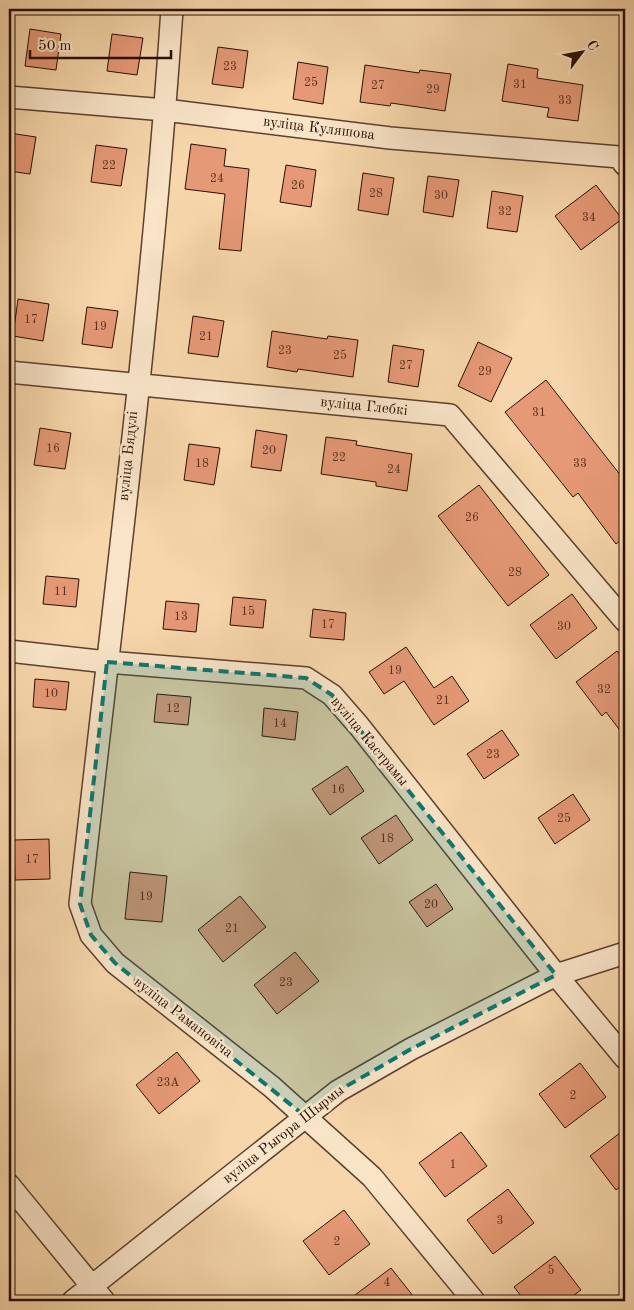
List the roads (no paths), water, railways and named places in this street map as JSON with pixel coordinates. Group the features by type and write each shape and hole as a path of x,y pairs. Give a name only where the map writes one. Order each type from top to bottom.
{"street":[{"name":"вуліца Бядулі","path":"80,904 137,384 165,110 172,9"},
{"name":"вуліца Куляшова","path":"9,97 165,110 390,138 619,157 625,164"},
{"name":"вуліца Глебкі","path":"9,372 450,415 625,622"},
{"name":"вуліца Кастрамы","path":"9,651 106,662 306,678 332,695 359,726 556,975 625,1058"},
{"name":"вуліца Рамановіча","path":"80,904 91,935 115,963 272,1087 372,1177 474,1301"},
{"name":"вуліца Рыгора Шырмы","path":"73,1301 98,1294 338,1091 411,1048 556,975 625,953"},
{"path":"9,1185 98,1294"}]}
